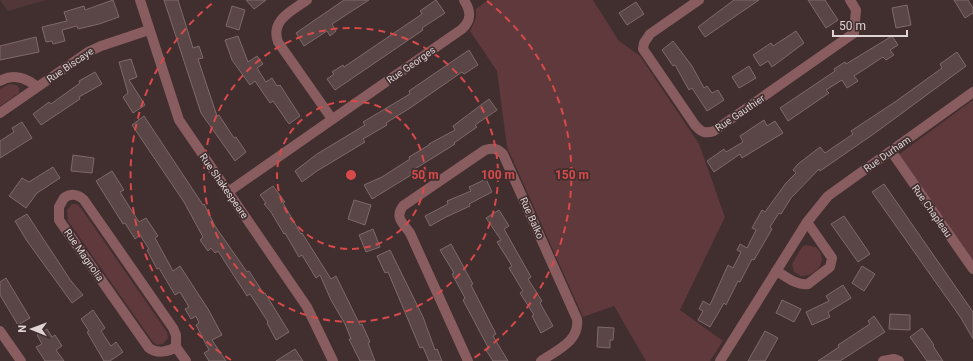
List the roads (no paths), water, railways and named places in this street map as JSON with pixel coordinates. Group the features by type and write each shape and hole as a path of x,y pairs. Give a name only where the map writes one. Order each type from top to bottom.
{"street":[{"name":"Rue Shakespeare","path":"140,0 179,120 307,307 333,361"},
{"path":"307,0 282,18 276,29 275,36 332,119"},
{"name":"Rue Georges","path":"228,192 462,29 470,18 470,11 464,0"},
{"name":"Rue Gauthier","path":"699,0 650,34 644,43 643,49 695,125 699,130 708,133 714,131 854,34 856,10 850,0"},
{"name":"Rue Biscaye","path":"0,113 94,49 149,30"},
{"name":"Rue Biscaye","path":"0,81 5,78 18,77 32,82 37,87"},
{"name":"Rue Durham","path":"720,361 807,222 822,202 834,191 973,92"},
{"name":"Rue Balko","path":"468,361 410,233 400,221 399,216 403,206 490,148 499,150 503,154 576,319 577,329 572,340 541,361"},
{"name":"Rue Chapleau","path":"891,151 973,269"},
{"name":"Rue Magnolia","path":"176,346 164,352 154,352 149,348 60,220 59,207 64,198 74,195 80,196 84,200 173,328 176,335 176,346 186,361"},
{"path":"776,271 796,283 804,285 808,284 830,267 832,258 807,222"},
{"path":"2,338 20,361"},
{"path":"883,361 894,359 899,361"}]}
